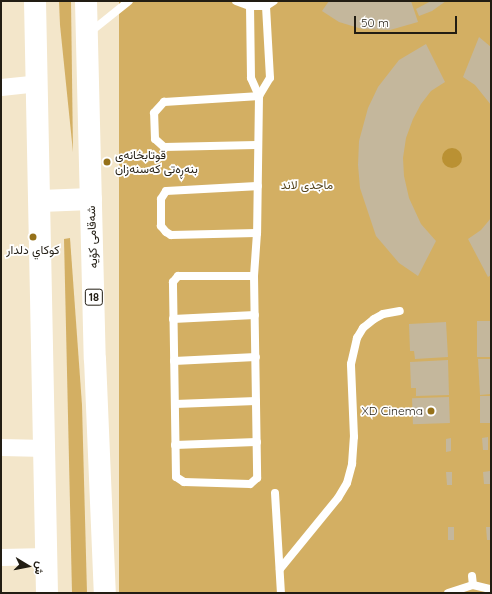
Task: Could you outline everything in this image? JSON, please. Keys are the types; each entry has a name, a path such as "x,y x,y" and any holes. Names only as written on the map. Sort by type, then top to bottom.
{"highway":[{"path":"35,1 38,83 47,593"},
{"name":"شەقامی کۆیە","path":"86,1 91,199 105,593"},
{"path":"40,201 91,199"}],"street":[{"path":"1,87 38,83"},
{"path":"1,447 45,448"},
{"path":"1,557 47,556"}],"lane":[{"path":"86,34 129,1"},
{"path":"236,1 250,6 266,6 274,1"},
{"path":"250,6 251,78 259,96 257,233 254,276 257,478 250,484 184,482 176,477 173,282 178,276 254,276"},
{"path":"259,96 270,78 266,6"},
{"path":"258,145 164,147 155,139 154,112 164,102 259,96"},
{"path":"257,233 171,235 161,226 160,199 166,191 258,186"},
{"path":"280,570 338,498 346,483 352,464 354,437 351,364 357,338 363,328 374,319 383,314 400,310"},
{"path":"173,319 255,315"},
{"path":"174,361 256,357"},
{"path":"174,404 256,401"},
{"path":"175,445 257,442"},
{"path":"275,494 281,593"},
{"path":"472,576 473,585"},
{"path":"448,593 473,585 491,589"}],"green space":[{"path":"59,1 71,1 73,152 60,25"},
{"name":"ماجدی لاند","path":"119,1 491,1 491,593 119,593"},
{"path":"70,238 82,405 87,593 72,593 64,239"}],"shaded area":[{"path":"452,148 459,151 462,158 459,165 452,168 445,165 442,158 445,151"}],"building":[{"path":"329,1 411,1 418,22 390,30 362,29 339,22 322,11"},
{"path":"431,1 446,1 432,11 419,16 416,9"},
{"path":"479,37 491,47 491,105 475,85 463,77"},
{"path":"426,44 445,82 431,91 421,104 413,119 406,138 403,158 404,176 409,198 421,224 436,241 418,276 399,263 376,236 360,188 358,165 359,141 368,108 378,87 399,60"},
{"path":"491,218 491,275 488,277 468,239 481,230"},
{"path":"477,321 491,321 491,357 477,357"},
{"path":"446,322 448,357 415,359 414,351 410,351 409,324"},
{"path":"478,359 491,359 491,394 480,395"},
{"path":"448,360 449,395 416,396 416,388 411,388 410,362"},
{"path":"480,396 491,396 491,423 480,423"},
{"name":"XD Cinema","path":"449,397 450,423 413,424 412,398"},
{"path":"488,437 488,450 483,450 482,438"},
{"path":"451,438 451,451 446,452 446,439"},
{"path":"490,471 490,484 484,484 483,472"},
{"path":"446,472 452,472 452,485 447,485"},
{"path":"448,527 454,527 454,540 448,540"},
{"path":"486,527 491,527 491,540 487,540"}],"place":[{"name":"قوتابخانەی بنەڕەتی کەسنەزان","path":"107,162"},
{"name":"كوكاي دلدار","path":"33,237"},
{"name":"XD Cinema","path":"431,411"}]}
